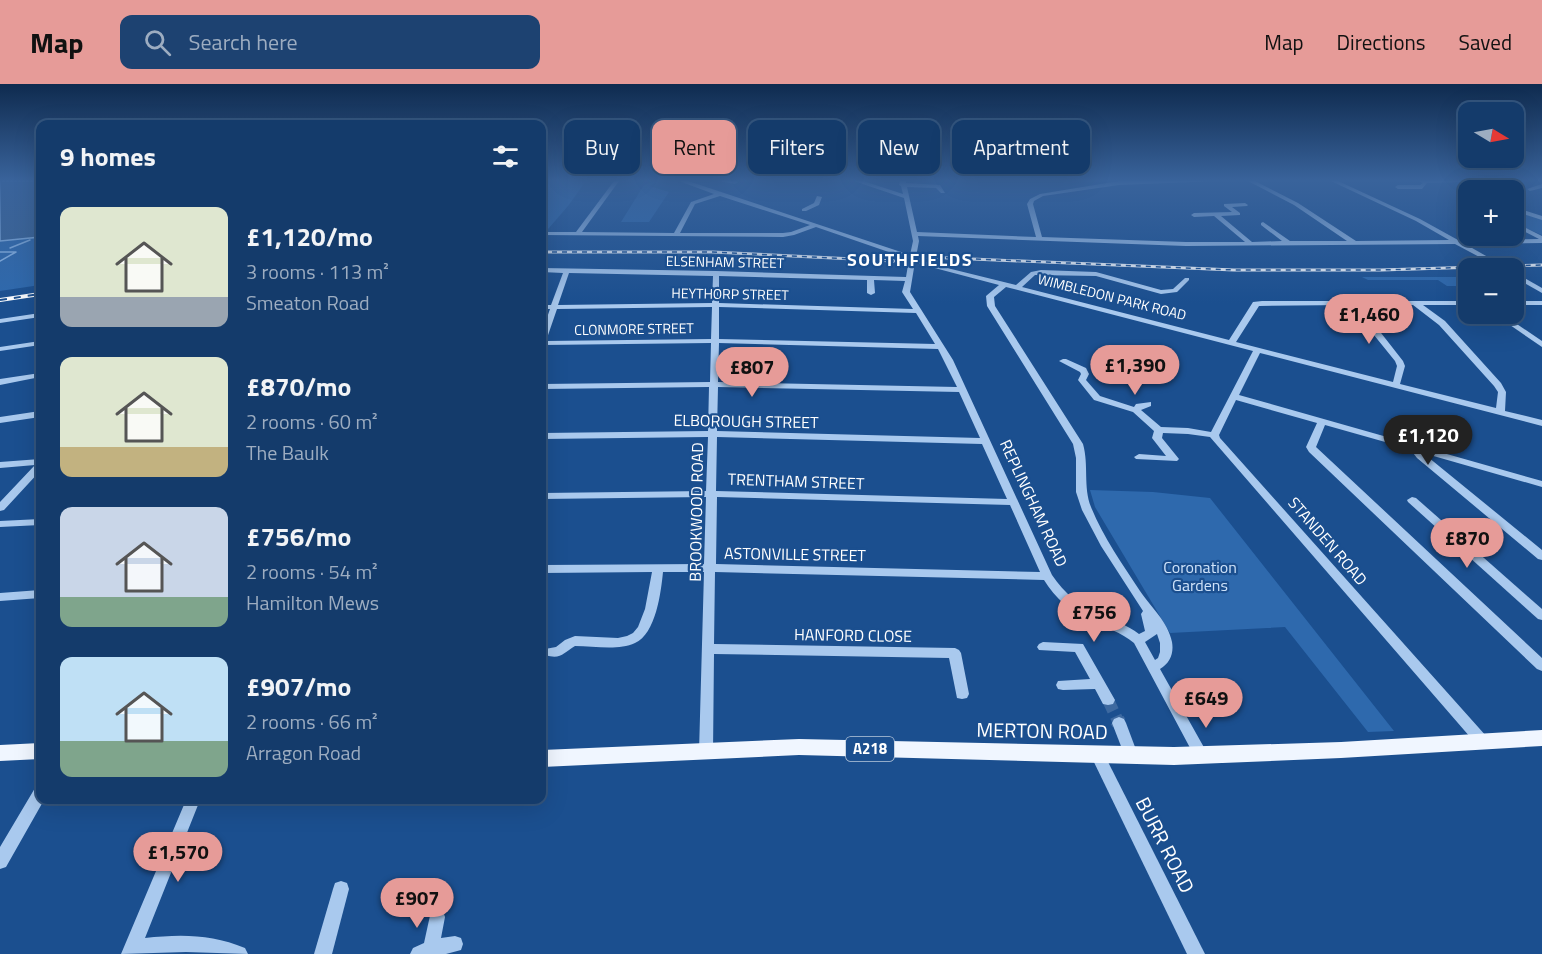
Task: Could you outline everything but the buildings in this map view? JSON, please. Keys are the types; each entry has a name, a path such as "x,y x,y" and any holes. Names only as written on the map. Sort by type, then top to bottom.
{"main road":[{"name":"MERTON ROAD","path":"546,759 798,747 1201,755 1341,750 1542,738"},
{"path":"0,753 36,751"}],"street":[{"path":"578,234 587,222"},
{"path":"676,235 683,222"},
{"name":"WIMBLEDON PARK ROAD","path":"806,222 929,266 1542,423"},
{"path":"908,279 914,259 915,234 911,222"},
{"path":"1035,222 1040,239"},
{"path":"1224,222 1250,243"},
{"path":"1323,222 1355,243"},
{"path":"1421,222 1458,240"},
{"path":"1263,224 1289,243"},
{"path":"546,234 788,235 816,225"},
{"path":"1524,230 1542,240"},
{"path":"915,234 1127,243 1458,242"},
{"path":"1524,240 1542,240"},
{"path":"1468,246 1487,258"},
{"name":"ELSENHAM STREET","path":"546,270 908,279"},
{"path":"546,330 567,270"},
{"path":"1018,287 1033,273 1041,272 1096,274 1161,292 1175,291 1185,280 1174,280"},
{"name":"BROOKWOOD ROAD","path":"706,752 716,273"},
{"path":"870,278 871,293"},
{"name":"REPLINGHAM ROAD","path":"908,279 906,292 942,347 1047,576 1057,591 1076,607 1093,617 1124,629 1138,640 1201,755"},
{"path":"1524,280 1542,291"},
{"path":"1005,284 990,296 991,306 1078,444 1083,456 1080,484 1087,510 1145,608 1161,630 1167,645 1163,661 1154,666"},
{"path":"1347,303 1364,317 1399,361 1401,366 1396,385"},
{"path":"1415,303 1442,324 1498,385 1502,392 1500,412"},
{"path":"1232,342 1256,304 1458,303"},
{"path":"1524,303 1542,303"},
{"name":"HEYTHORP STREET","path":"546,307 716,305 918,311"},
{"path":"0,321 36,316"},
{"path":"1512,324 1542,345"},
{"name":"CLONMORE STREET","path":"546,342 715,341 942,347"},
{"path":"0,349 36,344"},
{"path":"1063,361 1083,370 1085,374 1082,380 1097,398 1136,410 1160,430 1214,435 1258,349"},
{"path":"0,382 36,376"},
{"path":"546,386 714,384 963,390"},
{"path":"1233,396 1542,484"},
{"path":"1136,410 1139,406 1148,404"},
{"path":"0,420 36,415"},
{"path":"1322,421 1311,447 1312,450 1542,666"},
{"path":"1139,458 1174,459 1157,438 1160,430"},
{"name":"ELBOROUGH STREET","path":"546,436 713,434 986,441"},
{"name":"STANDEN ROAD","path":"1214,435 1482,741"},
{"path":"1414,448 1420,456 1542,556"},
{"path":"0,465 36,464"},
{"path":"0,508 36,468"},
{"name":"TRENTHAM STREET","path":"546,496 712,494 1013,502"},
{"path":"1412,500 1542,616"},
{"path":"0,524 36,522"},
{"name":"ASTONVILLE STREET","path":"546,569 710,568 1047,576"},
{"path":"549,652 559,652 575,641 627,641 638,636 645,628 658,569"},
{"path":"0,597 36,594"},
{"path":"1138,640 1152,633 1145,608"},
{"path":"1043,647 1079,647 1108,700"},
{"name":"HANFORD CLOSE","path":"708,649 955,653 962,694"},
{"path":"1062,685 1098,684"},
{"path":"1119,723 1131,755"},
{"name":"BURR ROAD","path":"1097,754 1196,954"},
{"path":"0,862 36,800"},
{"path":"131,951 191,804"},
{"path":"323,954 341,889"},
{"path":"425,951 437,917"},
{"path":"131,951 180,942 204,943 226,948 239,954"},
{"path":"425,951 455,944"}],"green space":[{"path":"546,222 554,222 546,231"},
{"path":"1524,222 1542,222 1542,235 1524,227"},
{"path":"36,237 36,286 0,291 0,241"},
{"path":"1362,277 1458,277 1458,286 1447,286 1438,280 1368,280"},
{"name":"Coronation Gardens","path":"1090,490 1153,492 1210,498 1394,731 1368,732 1285,627 1170,633 1095,507"}],"shaded area":[{"path":"0,222 36,222 36,237 0,241"}],"waterway":[{"path":"10,248 30,240"},
{"path":"0,252 16,252 0,261"}],"tunnel":[{"path":"1108,700 1118,721"}],"railway":[{"path":"546,252 713,252 894,261"},
{"path":"926,257 1234,270 1381,270 1542,265"},
{"path":"0,300 36,295"}],"district":[{"name":"SOUTHFIELDS","path":"910,260"}]}
